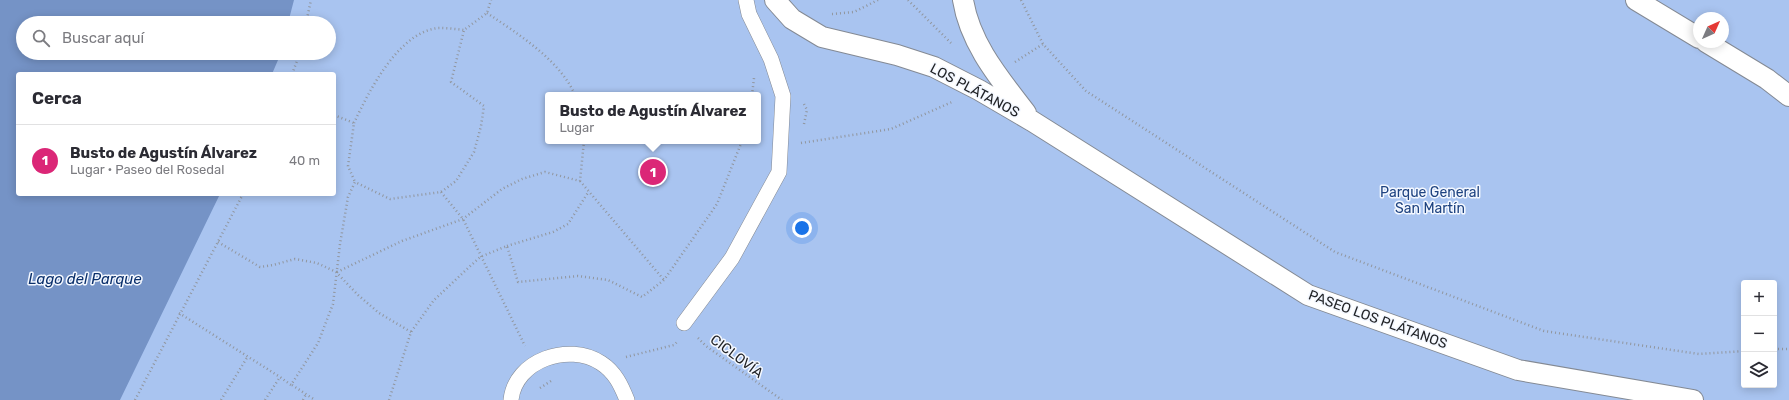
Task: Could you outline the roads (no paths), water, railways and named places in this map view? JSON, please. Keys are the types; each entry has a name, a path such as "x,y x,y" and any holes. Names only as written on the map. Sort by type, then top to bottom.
{"street":[{"path":"684,323 732,258 779,172 783,96 771,59 749,14 746,0"},
{"name":"LOS PLÁTANOS","path":"775,0 792,19 822,37 897,55 934,67 979,90 1032,121"},
{"name":"LOS PLÁTANOS","path":"963,0 973,37 996,73 1032,121"},
{"path":"1636,0 1693,34"},
{"path":"1716,48 1767,79 1789,96"},
{"name":"PASEO LOS PLÁTANOS","path":"1032,121 1308,295 1518,370 1694,400"},
{"path":"509,397 522,376 535,364 552,356 570,354 588,357 601,363 619,381 627,400"}],"water":[{"name":"Lago del Parque","path":"0,0 294,0 290,16 16,16 16,60 278,60 273,72 16,72 16,196 219,196 120,400 0,400"}],"place":[{"name":"Busto de Agustín Álvarez","path":"653,172"}],"park label":[{"name":"Parque General San Martín","path":"1430,200"}]}
